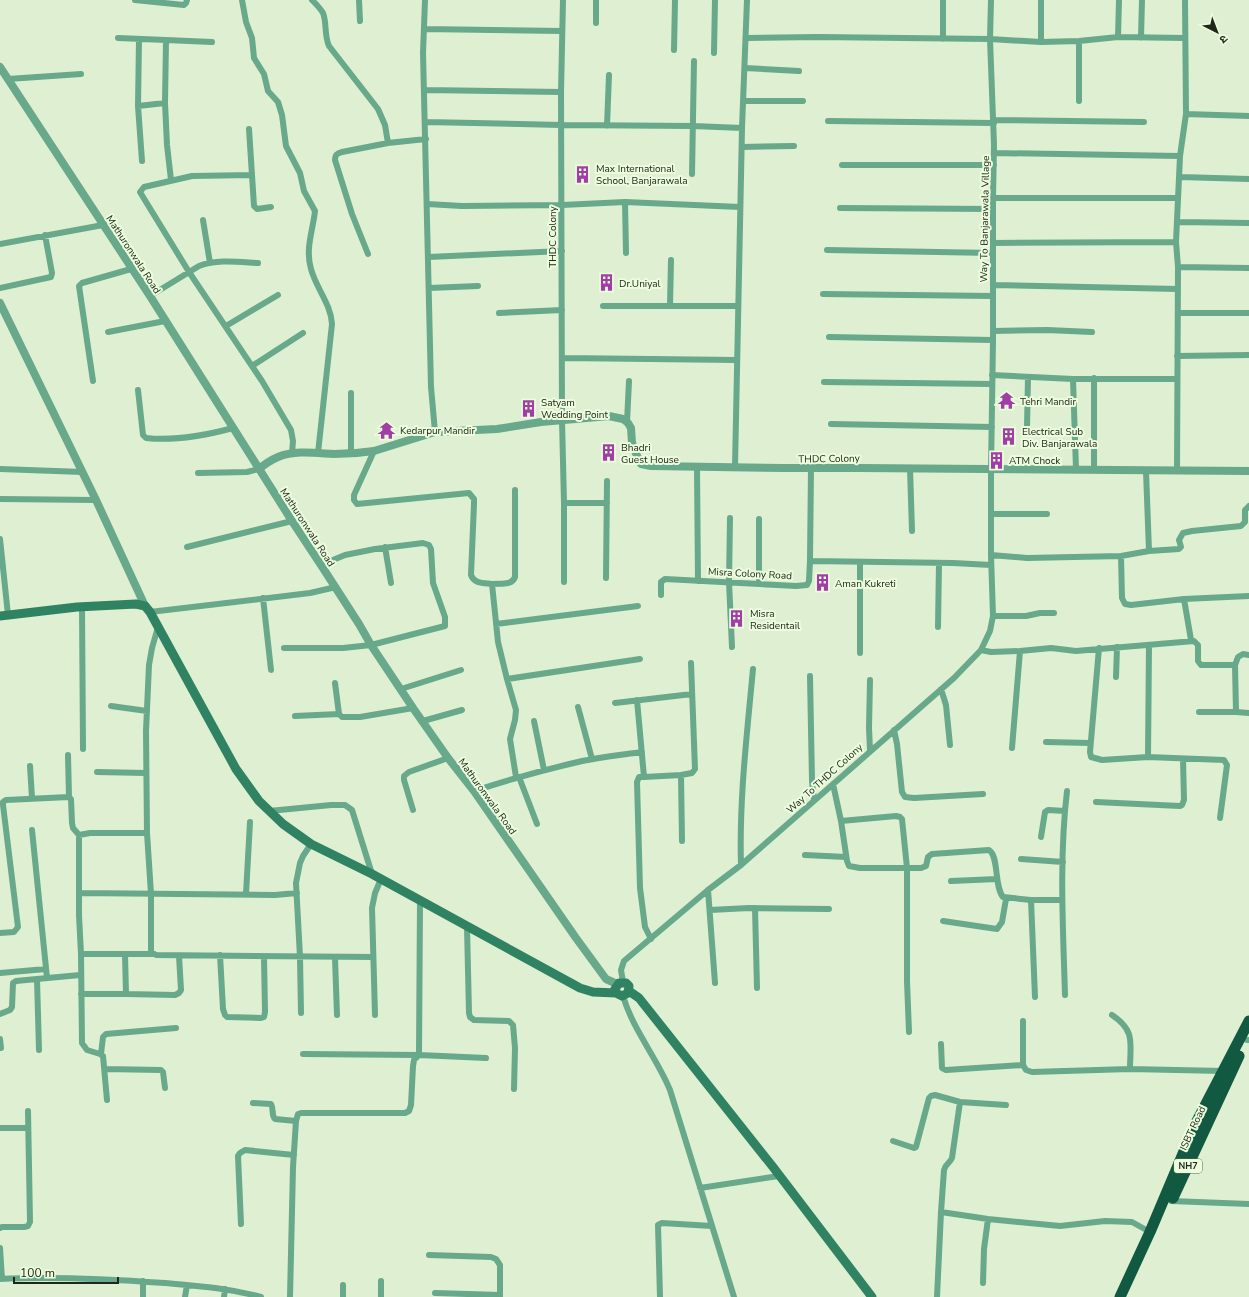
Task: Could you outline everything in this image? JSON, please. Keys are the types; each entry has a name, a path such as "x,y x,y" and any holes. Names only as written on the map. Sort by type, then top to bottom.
{"highway":[{"name":"NH7","path":"1120,1297 1150,1232 1196,1122 1249,1021"},
{"name":"ISBT Road","path":"1127,1297 1248,1038"}],"main road":[{"path":"4,616 82,607 136,604 147,609 236,768 268,812 312,844 372,874 580,988 593,992 622,989 639,998 773,1167 872,1297"}],"street":[{"path":"135,0 183,5 186,4 187,0"},
{"path":"242,0 246,22 252,38 254,58 264,74 268,91 278,102 282,116 286,146 300,173 305,194 315,210 309,263 314,280 329,310 332,324 318,453"},
{"path":"312,0 322,12 325,21 328,46 378,109 386,125 388,142"},
{"path":"359,0 360,21"},
{"path":"425,0 424,29 431,388 435,432"},
{"name":"THDC Colony","path":"563,0 561,92 564,582"},
{"path":"596,0 596,23"},
{"path":"674,50 675,0"},
{"path":"714,54 715,0"},
{"path":"735,467 736,360 747,0"},
{"path":"943,0 944,39"},
{"name":"Way To Banjarawala Village","path":"991,0 990,39 994,122 991,470"},
{"path":"1040,0 1041,42"},
{"path":"1118,37 1119,0"},
{"path":"1141,38 1142,0"},
{"path":"1177,470 1178,267 1176,242 1180,156 1186,114 1187,76 1185,0"},
{"path":"424,29 562,30"},
{"path":"746,38 818,37 990,39 1041,42 1078,41 1118,37 1185,38"},
{"path":"118,38 212,42"},
{"path":"139,39 138,106 142,161"},
{"path":"166,40 165,104 167,145 171,180"},
{"path":"1078,41 1079,101"},
{"path":"692,174 694,61"},
{"name":"Mathuronwala Road","path":"0,67 150,296 400,689 448,758 474,791 606,979 622,989"},
{"path":"745,68 799,71"},
{"path":"8,79 81,74"},
{"path":"607,126 609,75"},
{"path":"425,90 561,92"},
{"path":"744,101 803,101"},
{"path":"138,106 165,104"},
{"path":"1186,114 1249,116"},
{"path":"426,122 742,128"},
{"path":"828,122 1144,122"},
{"path":"248,129 255,207 257,209 271,207"},
{"path":"368,254 352,214 335,156 338,153 388,142 426,139"},
{"path":"742,146 794,146"},
{"path":"994,154 1180,156"},
{"path":"842,165 994,165"},
{"path":"252,175 192,176 144,187 140,192 189,272 252,366 291,430 293,441 292,453"},
{"path":"1180,177 1249,179"},
{"path":"993,198 1178,198"},
{"path":"427,204 462,206 562,205 625,202 740,207"},
{"path":"625,202 626,253"},
{"path":"840,208 993,209"},
{"path":"202,220 210,263"},
{"path":"1178,222 1249,223"},
{"path":"0,244 103,224"},
{"path":"0,288 51,277 52,273 45,235"},
{"path":"993,243 1176,242"},
{"path":"827,250 993,253"},
{"path":"428,257 562,251"},
{"path":"670,260 670,306"},
{"path":"150,296 199,266 210,263 225,262 258,263"},
{"path":"1178,267 1249,268"},
{"path":"93,381 79,286 82,283 132,269"},
{"path":"993,285 1178,289"},
{"path":"429,288 478,286"},
{"path":"823,294 993,296"},
{"path":"226,326 278,295"},
{"path":"603,306 738,306"},
{"path":"1,308 83,472 147,609 310,593 336,587"},
{"path":"499,313 562,310"},
{"path":"1178,312 1249,313"},
{"path":"108,332 166,321"},
{"path":"993,330 1092,332"},
{"path":"252,366 303,333"},
{"path":"829,337 993,340"},
{"path":"1177,356 1249,355"},
{"path":"563,358 736,360"},
{"path":"992,375 1073,379 1177,379"},
{"path":"1026,427 1028,376"},
{"path":"1094,378 1094,470"},
{"path":"1073,379 1076,469"},
{"path":"627,422 629,381"},
{"path":"824,382 992,384"},
{"path":"138,390 143,435 146,438 212,434 233,428"},
{"path":"351,393 351,454"},
{"path":"198,473 247,472 259,469 278,457 292,453 351,454 374,451 435,432 497,429 562,420 610,416 623,419 627,422"},
{"name":"THDC Colony","path":"627,422 631,428 632,443 639,461 641,464 651,466 1249,471"},
{"path":"831,424 992,427"},
{"path":"374,451 354,495 355,502 360,504 469,493 474,499 472,578 475,582 492,584 511,583 514,580 515,490"},
{"path":"697,467 698,581"},
{"name":"Misra Colony Road","path":"661,596 661,582 663,579 796,586 807,585 809,581 810,561 811,468"},
{"path":"910,468 912,531"},
{"path":"0,469 83,472"},
{"path":"991,470 991,561"},
{"path":"1146,470 1149,551"},
{"path":"606,578 607,481"},
{"path":"0,499 96,500"},
{"path":"564,503 607,503"},
{"path":"810,561 939,563 1027,558 1121,556 1149,551 1179,549 1181,547 1179,540 1183,533 1192,530 1241,526 1245,522 1245,510 1249,506"},
{"path":"992,514 1047,514"},
{"path":"730,518 729,582 732,648"},
{"path":"759,520 759,584"},
{"path":"187,547 292,521"},
{"path":"0,539 4,616"},
{"path":"284,648 343,648 371,645 443,628 446,624 433,583 431,548 429,545 423,543 385,547 345,556 321,565"},
{"path":"385,547 391,583"},
{"path":"1121,556 1122,598 1125,604 1131,605 1184,599 1249,596"},
{"name":"Way To THDC Colony","path":"622,989 621,970 624,961 708,890 741,865 941,689 981,650 990,631 993,616 991,561"},
{"path":"860,562 860,653"},
{"path":"938,627 939,563"},
{"path":"492,584 496,624 507,679 516,710 510,739 517,777 537,824"},
{"path":"263,598 271,670"},
{"path":"1184,599 1191,640"},
{"path":"496,624 638,606"},
{"path":"82,607 83,749"},
{"path":"993,616 1026,616 1040,613 1054,613"},
{"path":"152,954 151,894 147,833 147,711 149,665 158,627"},
{"path":"981,650 991,652 1044,648 1071,651 1191,640 1196,641 1197,643 1198,661 1201,665 1235,665"},
{"path":"1148,757 1149,645"},
{"path":"1116,677 1117,647"},
{"path":"1099,648 1090,743 1091,757 1096,760 1148,757 1222,759 1226,762 1220,818"},
{"path":"1012,748 1020,651"},
{"path":"1236,712 1235,665 1238,656 1249,654"},
{"path":"507,679 640,659"},
{"path":"651,939 645,927 640,888 637,782 639,777 681,775 692,773 695,769 691,662"},
{"path":"741,865 740,841 743,783 752,669"},
{"path":"400,689 461,670"},
{"path":"810,676 812,781 814,800"},
{"path":"870,680 870,750"},
{"path":"335,683 339,714"},
{"path":"941,689 946,705 950,745"},
{"path":"615,703 692,694"},
{"path":"637,700 644,777"},
{"path":"111,706 147,711"},
{"path":"296,716 339,714 345,718 360,717 413,708"},
{"path":"578,708 592,759"},
{"path":"423,721 462,710"},
{"path":"1199,712 1249,713"},
{"path":"534,721 544,770"},
{"path":"894,730 902,792 905,797 914,798 983,794"},
{"path":"1046,742 1090,743"},
{"path":"474,791 544,770 592,759 642,752"},
{"path":"68,756 69,797 71,798 72,826 78,835 81,954 80,975 83,1046 89,1052 101,1054"},
{"path":"413,810 404,776 410,772 448,758"},
{"path":"1096,802 1180,806 1184,800 1183,759"},
{"path":"30,766 32,798"},
{"path":"97,772 146,773"},
{"path":"681,775 682,841"},
{"path":"833,784 841,821 846,857 848,864 853,867 923,867 926,866 929,855 932,854 989,850 993,855 1001,895 1006,899 1062,900"},
{"path":"1065,995 1062,900 1067,792"},
{"path":"0,933 14,932 18,928 2,802 6,800 32,798 69,797"},
{"path":"268,812 331,805 348,806 352,810 372,874"},
{"path":"1041,837 1045,812 1048,810 1065,811"},
{"path":"841,821 900,817 902,819 907,868 907,982 909,1032"},
{"path":"246,894 250,822"},
{"path":"32,830 47,978"},
{"path":"78,835 90,833 147,833"},
{"path":"301,1012 296,883 300,863 303,856 312,844"},
{"path":"805,855 846,857"},
{"path":"1021,859 1063,862"},
{"path":"375,1015 372,908 375,893 381,879"},
{"path":"951,881 997,879"},
{"path":"708,890 715,983"},
{"path":"80,893 275,895 297,893"},
{"path":"943,921 997,929 1002,922 1006,899"},
{"path":"1031,900 1035,997"},
{"path":"290,1297 294,1155 296,1121 298,1114 404,1113 408,1112 411,1105 413,1066 414,1060 419,1055 420,901"},
{"path":"710,910 755,908 829,909"},
{"path":"755,908 757,988"},
{"path":"467,927 470,1017 474,1020 509,1021 513,1025 515,1048 514,1089"},
{"path":"81,954 335,958 373,957"},
{"path":"125,954 126,994"},
{"path":"220,955 223,1009 225,1015 227,1017 261,1018 264,1017 265,1012 264,956"},
{"path":"81,994 179,994 181,990 179,956"},
{"path":"335,958 337,1015"},
{"path":"0,973 46,969"},
{"path":"0,1014 10,1010 12,1007 13,983 16,981 80,975"},
{"path":"37,979 40,1050"},
{"path":"622,989 628,1012 666,1080 734,1297"},
{"path":"1112,1015 1121,1021 1130,1033 1130,1069"},
{"path":"1023,1021 1023,1065 1026,1070 1032,1072 1130,1069 1223,1071"},
{"path":"107,1100 105,1069 103,1056 101,1054 103,1037 106,1034 176,1028"},
{"path":"0,1039 1,1048"},
{"path":"941,1044 942,1068 946,1070 1023,1065"},
{"path":"302,1054 419,1055 486,1058"},
{"path":"105,1069 161,1070 164,1072 165,1088"},
{"path":"893,1141 914,1148 917,1146 931,1096 935,1095 960,1102 1006,1105"},
{"path":"253,1102 271,1104 273,1107 273,1116 276,1119 296,1121"},
{"path":"937,1297 944,1170 945,1165 952,1158 960,1102"},
{"path":"0,1228 24,1227 28,1226 30,1222 28,1111"},
{"path":"0,1128 28,1128"},
{"path":"241,1224 238,1156 240,1152 245,1150 294,1155"},
{"path":"700,1188 779,1176"},
{"path":"1171,1201 1249,1204"},
{"path":"941,1212 988,1219 1064,1226 1106,1221 1132,1222 1150,1232"},
{"path":"983,1283 984,1249 988,1219"},
{"path":"660,1297 658,1225 662,1223 712,1226"},
{"path":"0,1248 1,1279 69,1277 143,1281 225,1288 261,1297"},
{"path":"429,1255 491,1257 496,1258 500,1265 500,1296 435,1292"},
{"path":"143,1281 143,1297"},
{"path":"381,1281 381,1297"},
{"path":"185,1297 186,1285"},
{"path":"343,1285 343,1297"},
{"path":"224,1297 225,1288"}],"place":[{"name":"Max International School, Banjarawala","path":"583,174"},
{"name":"Dr.Uniyal","path":"606,283"},
{"name":"Tehri Mandir","path":"1007,401"},
{"name":"Satyam Wedding Point","path":"528,408"},
{"name":"Kedarpur Mandir","path":"387,430"},
{"name":"Electrical Sub Div. Banjarawala","path":"1009,437"},
{"name":"Bhadri Guest House","path":"608,453"},
{"name":"ATM Chock","path":"996,460"},
{"name":"Aman Kukreti","path":"822,583"},
{"name":"Misra Residentail","path":"737,619"}]}
